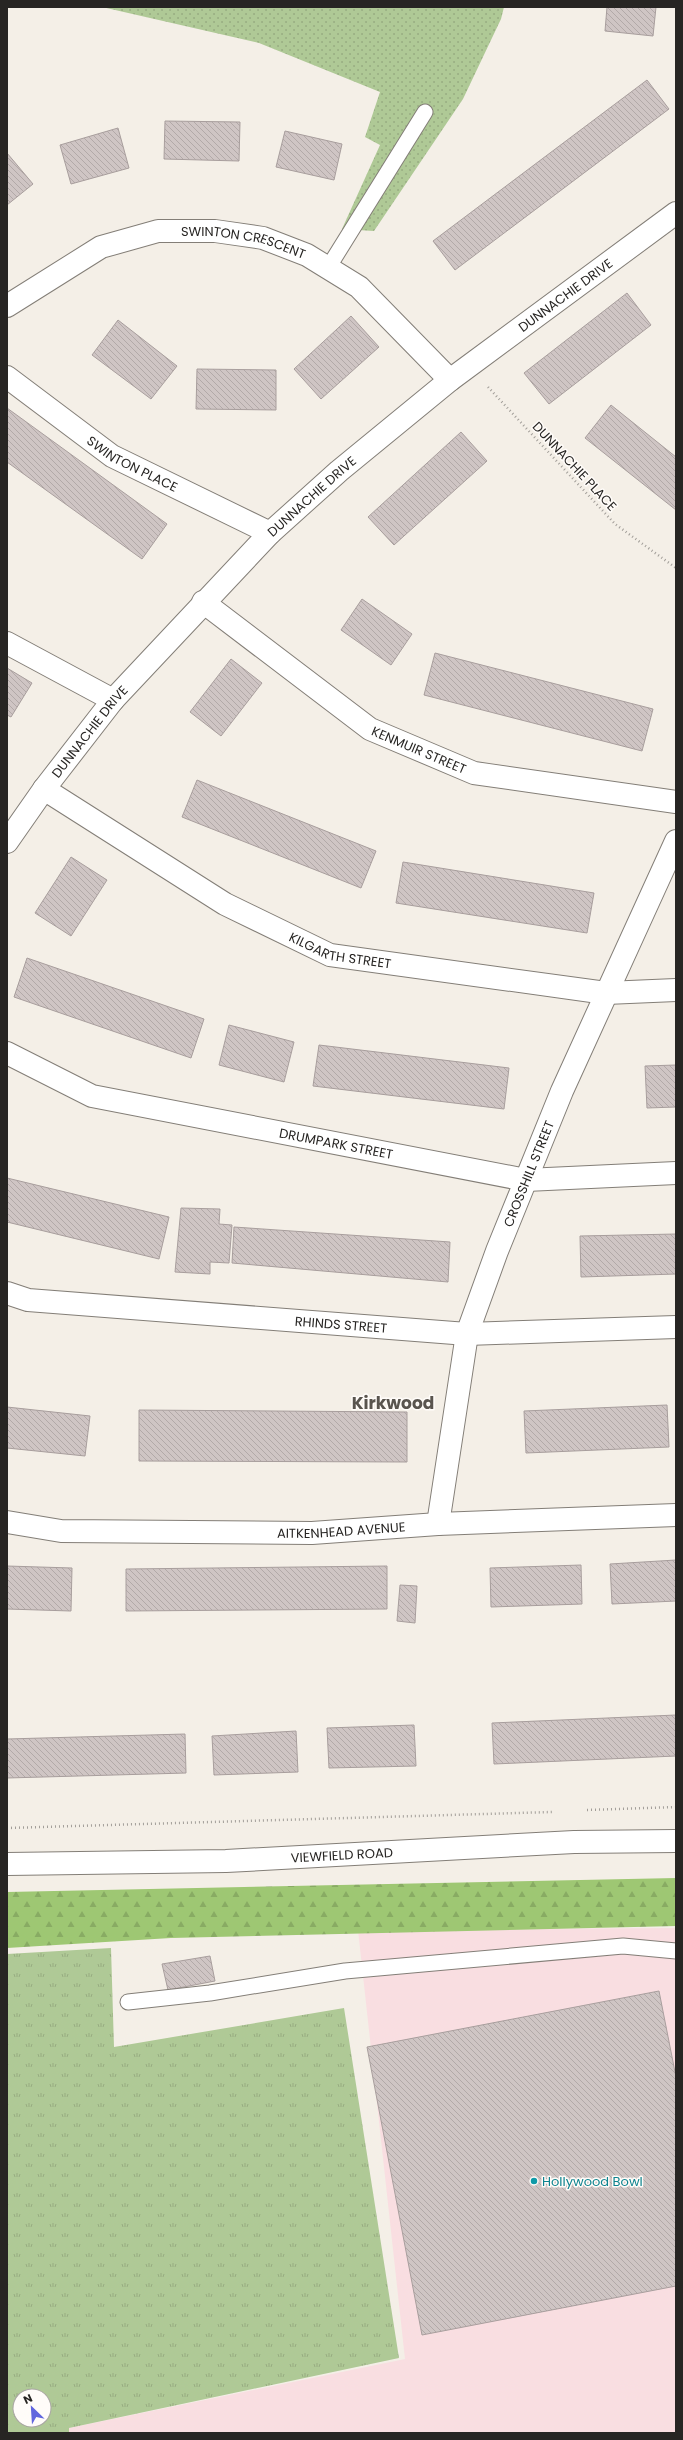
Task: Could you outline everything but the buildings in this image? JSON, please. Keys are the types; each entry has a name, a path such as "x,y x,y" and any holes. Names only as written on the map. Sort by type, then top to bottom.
{"street":[{"name":"DUNNACHIE DRIVE","path":"8,837 113,700 203,602 270,533 339,471 450,380 676,213"},
{"name":"SWINTON CRESCENT","path":"7,306 101,247 158,231 215,231 263,238 307,255 359,287 450,380"},
{"name":"SWINTON PLACE","path":"7,377 112,456 270,533"},
{"name":"KENMUIR STREET","path":"203,602 370,729 474,772 676,802"},
{"path":"7,643 113,700"},
{"name":"KILGARTH STREET","path":"44,789 225,904 330,955 606,993 676,990"},
{"name":"CROSSHILL STREET","path":"438,1524 467,1334 497,1251 562,1091 676,841"},
{"name":"DRUMPARK STREET","path":"7,1053 92,1096 526,1180 676,1173"},
{"name":"RHINDS STREET","path":"7,1293 28,1300 467,1334 676,1327"},
{"name":"AITKENHEAD AVENUE","path":"7,1522 62,1531 312,1534 438,1524 676,1515"},
{"name":"VIEWFIELD ROAD","path":"7,1864 226,1861 574,1842 676,1841"}],"lane":[{"path":"328,268 425,112"},
{"path":"128,2002 210,1993 345,1971 623,1946 676,1951"}],"path":[{"name":"DUNNACHIE PLACE","path":"469,366 615,524 676,568"},
{"path":"580,1810 676,1807"},
{"path":"7,1828 556,1811"}],"shaded area":[{"path":"676,1928 676,2433 69,2433 69,2428 405,2359 358,1930"}],"green space":[{"path":"102,7 504,7 501,19 463,99 374,231 342,229 380,145 365,137 380,92 259,43"},
{"path":"676,1878 676,1926 171,1938 7,1948 7,1892"},
{"path":"111,1948 114,2047 344,2008 399,2358 69,2428 69,2433 7,2433 7,1954"}],"place":[{"name":"Hollywood Bowl","path":"534,2181"}],"district":[{"name":"Kirkwood","path":"393,1403"}]}
